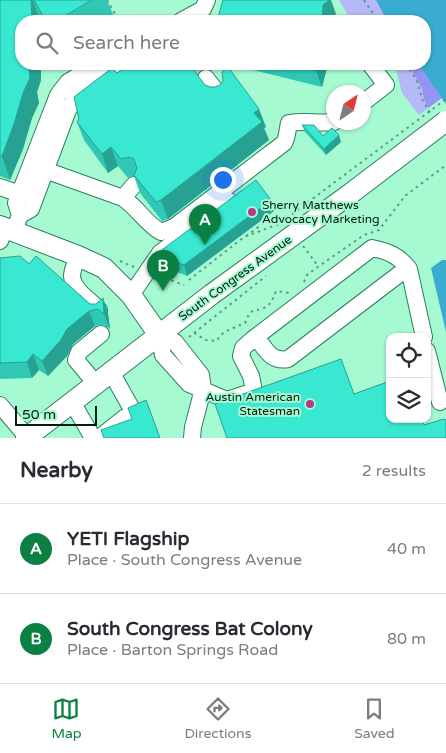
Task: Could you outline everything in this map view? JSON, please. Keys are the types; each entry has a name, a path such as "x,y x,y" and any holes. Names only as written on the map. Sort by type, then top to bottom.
{"main road":[{"name":"South Congress Avenue","path":"27,438 345,187 441,121"},
{"path":"8,228 104,268 131,295 159,334"}],"lane":[{"path":"195,15 203,9 207,0"},
{"path":"8,228 20,194 38,168 68,110 74,87 92,70"},
{"path":"74,87 112,70"},
{"path":"371,97 386,85 375,70"},
{"path":"206,78 220,96"},
{"path":"38,168 129,192 135,206 152,227 161,232 174,227 241,181 284,143 289,123 311,121 326,123"},
{"path":"8,228 31,209 38,168"},
{"path":"0,187 20,194"},
{"path":"131,295 160,253 229,201"},
{"path":"254,391 251,376 241,356 243,348 372,248 398,257 409,269 423,333"},
{"path":"78,256 73,272 74,283 80,292 99,310"},
{"path":"256,337 274,359 288,359 382,287 409,269"},
{"path":"96,384 76,360 79,352 101,334"},
{"path":"159,334 163,355 189,384 227,400 273,384"},
{"path":"431,367 440,402"},
{"path":"99,438 133,411 111,372"},
{"path":"192,438 203,389"},
{"path":"72,402 93,438"},
{"path":"0,405 27,438"}],"path":[{"path":"107,0 116,15"},
{"path":"364,0 374,15"},
{"path":"410,70 417,81 426,107 441,121"},
{"path":"244,237 279,224 345,187 446,99"},
{"path":"303,284 307,275 318,266 364,235 379,230 405,196 446,165"},
{"path":"189,280 268,220 279,224"},
{"path":"303,246 318,266"},
{"path":"116,260 184,285"},
{"path":"187,339 193,333 206,340 216,342 224,332 246,323 250,312 267,308 276,291 290,293 296,289"}],"shaded area":[{"path":"339,0 379,0 389,15 348,15"},
{"path":"376,0 446,0 446,104 422,70 431,70 431,15 384,15"},
{"path":"396,70 425,70 443,97 419,115 402,93"},
{"path":"412,70 422,70 442,98 428,108 422,88"},
{"path":"442,260 446,260 446,332 431,268"}],"building":[{"path":"0,0 31,0 32,15 15,15 15,70 29,70 30,78 23,93 2,156 0,155"},
{"path":"34,0 92,0 66,15 43,15"},
{"path":"223,0 329,0 323,5 322,15 219,15"},
{"path":"109,70 114,70 117,73 121,70 194,70 205,85 215,87 223,81 222,72 230,70 259,109 254,113 262,122 156,202 134,175 137,168 134,159 129,157 121,159 111,147 102,154 77,122 79,119 74,97"},
{"path":"302,125 314,125 323,136 330,130 334,130 339,135 324,149"},
{"path":"256,180 271,200 184,265 159,256 163,249"},
{"path":"20,256 29,264 36,256 90,304 96,304 103,298 104,314 98,309 89,311 67,329 61,340 42,361 33,354 27,362 0,363 0,258"},
{"name":"Austin American Statesman","path":"341,359 354,394 386,382 386,423 423,423 424,425 444,419 446,420 446,438 227,438 215,404"},
{"path":"146,400 160,438 104,438 101,430 132,419 128,408"}],"tunnel":[{"path":"200,70 206,78"}],"place":[{"name":"Sherry Matthews Advocacy Marketing","path":"252,212"},
{"name":"YETI Flagship","path":"205,245"},
{"name":"South Congress Bat Colony","path":"163,291"},
{"name":"Austin American Statesman","path":"310,404"}]}
